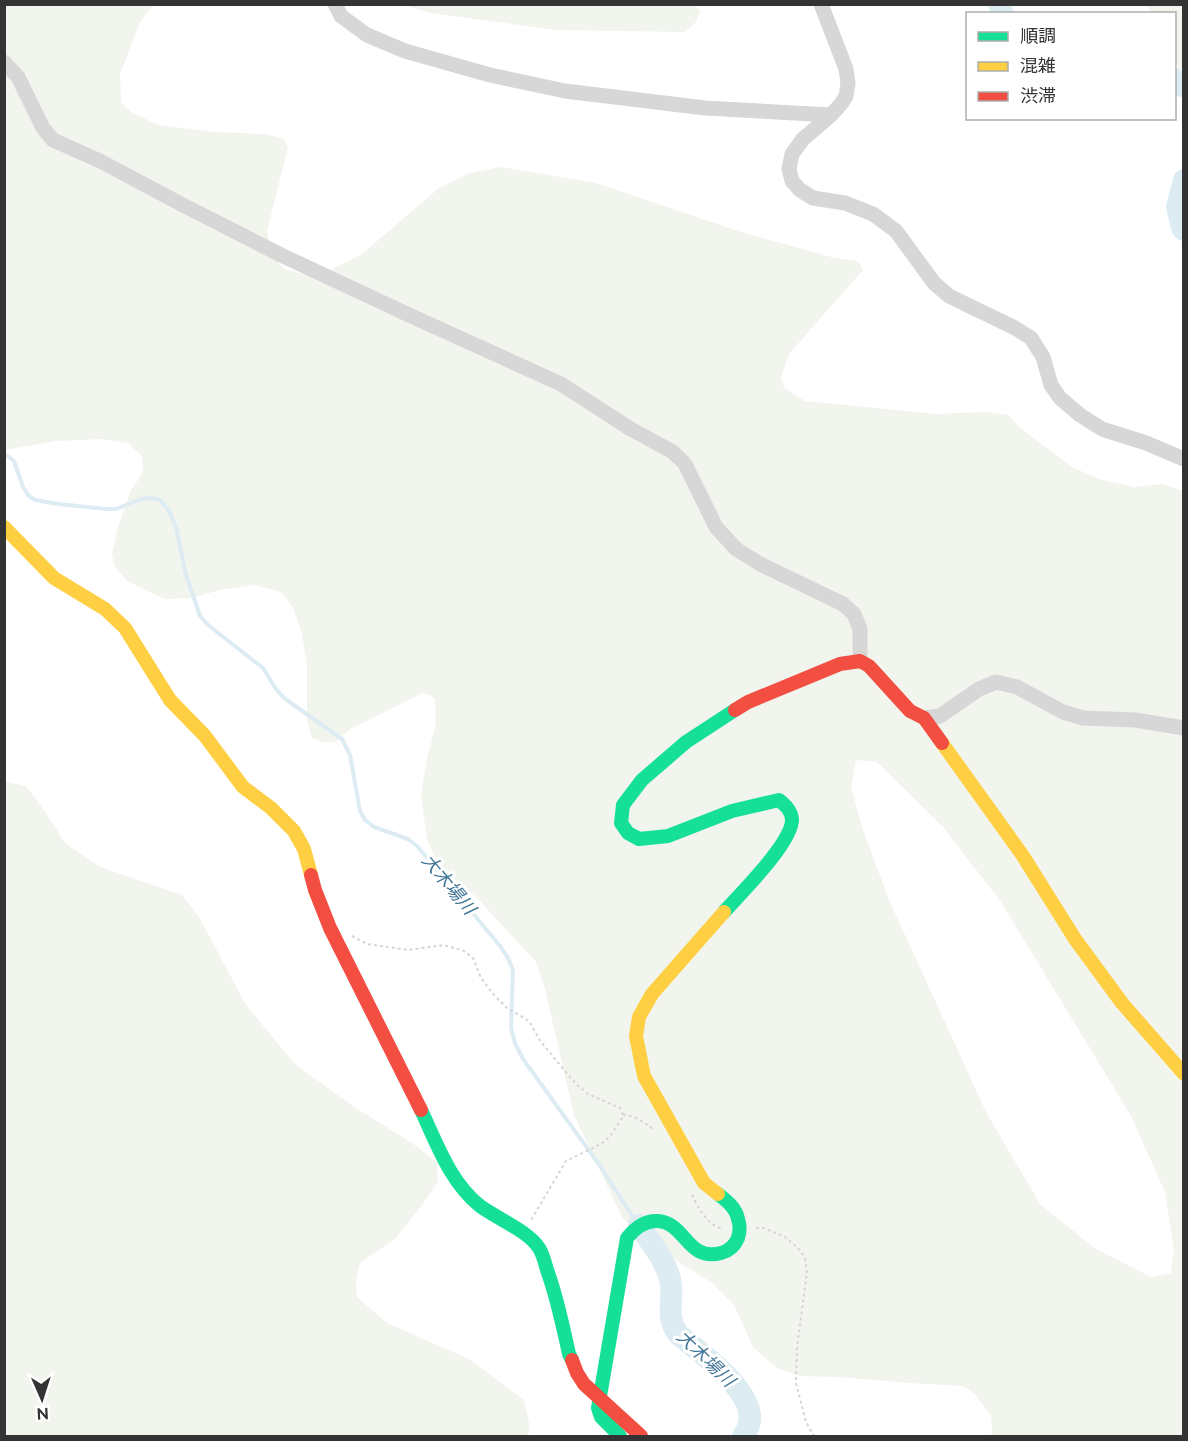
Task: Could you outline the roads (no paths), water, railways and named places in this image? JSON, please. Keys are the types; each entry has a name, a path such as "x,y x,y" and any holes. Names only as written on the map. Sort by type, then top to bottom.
{"street":[{"path":"335,4 341,16 367,35 405,51 490,75 564,91 705,108 831,115"},
{"path":"821,4 846,69 848,82 846,96 831,115 803,139 792,154 789,169 792,181 800,190 813,198 845,203 873,214 896,231 934,284 949,296 1031,338 1043,357 1051,385 1059,398 1080,416 1102,429 1146,443 1184,459"},
{"path":"4,62 18,77 43,128 53,140 100,161 281,255 561,384 629,428 673,452 685,464 716,527 736,549 760,564 843,604 854,614 860,629 860,661"},
{"path":"4,527 54,578 105,609 125,628 170,700 205,736 243,787 271,808 294,831 304,849 315,890 330,928 411,1087 449,1169 462,1189 479,1205 501,1221 524,1233 540,1249 556,1295 569,1354 577,1373 584,1384 641,1437"},
{"path":"620,1437 601,1417 598,1407 627,1238 637,1228 652,1220 664,1221 676,1228 698,1252 722,1254 732,1248 738,1239 740,1228 738,1215 730,1203 704,1183 644,1076 636,1036 639,1017 652,994 776,853 790,831 792,814 779,800 762,802 668,836 639,839 628,833 621,823 623,805 642,780 686,742 748,702 840,664 860,661 869,666 910,711 924,718 1023,855 1075,939 1122,1003 1184,1074"},
{"path":"924,718 940,716 979,688 996,682 1017,687 1064,712 1083,718 1135,720 1184,728"}],"waterway":[{"path":"999,4 1002,12"},
{"path":"1176,81 1184,87"},
{"path":"1184,180 1177,207 1184,230"},
{"name":"大木場川","path":"4,453 14,461 23,487 35,500 106,509 116,509 141,499 160,500 169,511 176,527 186,575 200,616 208,625 263,668 284,698 342,739 350,755 360,811 365,820 374,827 408,839 417,846 508,958 513,970 511,1028 515,1043 523,1059 598,1163 635,1220"},
{"name":"大木場川","path":"639,1225 661,1257 668,1272 672,1320 678,1334 730,1379 748,1408 749,1422 743,1436"}]}
